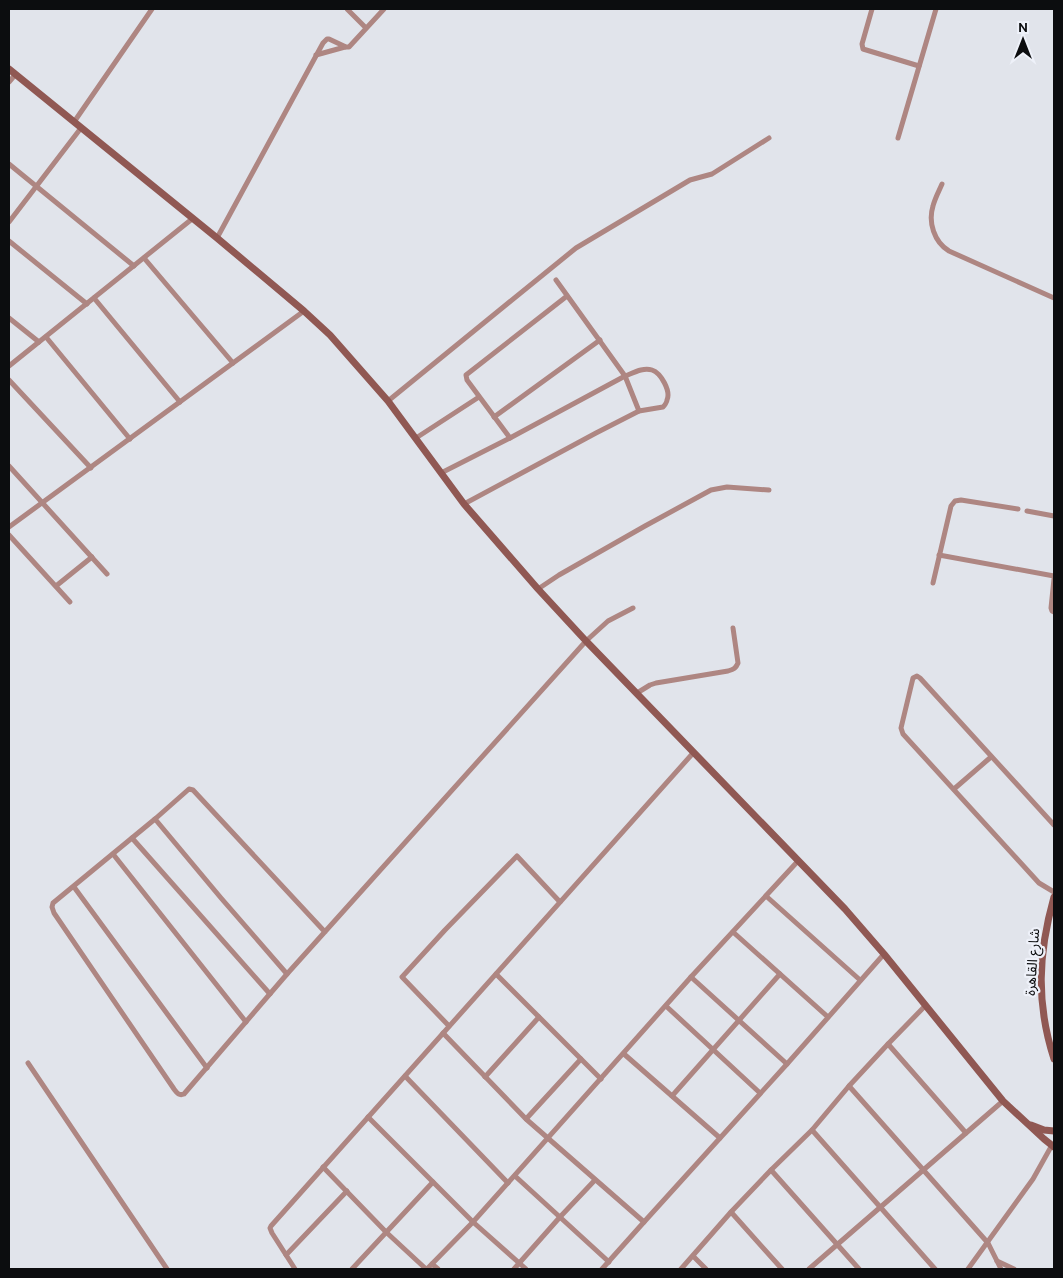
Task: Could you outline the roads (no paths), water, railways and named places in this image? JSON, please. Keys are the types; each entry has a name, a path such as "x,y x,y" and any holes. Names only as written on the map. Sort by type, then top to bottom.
{"main road":[{"path":"9,69 304,311 340,346 388,402 464,504 538,589 845,910 884,954 1003,1101 1053,1146"},
{"name":"شارع القاهرة","path":"1054,897 1044,938 1041,981 1044,1021 1054,1059"},
{"path":"1026,1122 1037,1128 1054,1131"}],"street":[{"path":"74,122 152,9"},
{"path":"347,9 366,28"},
{"path":"316,55 350,46 384,9"},
{"path":"872,9 862,44 863,49 919,66"},
{"path":"898,138 936,9"},
{"path":"216,238 323,43 327,39 346,47"},
{"path":"9,82 15,74"},
{"path":"9,222 81,128"},
{"path":"388,402 569,253 690,180 712,174 769,138"},
{"path":"9,164 134,266"},
{"path":"942,184 933,206 932,216 934,232 938,242 949,251 1054,298"},
{"path":"9,366 192,219"},
{"path":"9,241 87,304"},
{"path":"144,258 232,363"},
{"path":"556,280 625,376 639,411"},
{"path":"510,438 467,380 466,375 566,296"},
{"path":"94,298 180,402"},
{"path":"9,527 304,311"},
{"path":"9,318 39,342"},
{"path":"46,337 130,439"},
{"path":"494,417 600,340"},
{"path":"441,473 625,376 643,369 653,370 660,376 668,392 667,401 663,407 639,411 596,432 464,504"},
{"path":"9,380 91,468"},
{"path":"416,438 479,397"},
{"path":"9,466 107,574"},
{"path":"538,589 645,526 711,490 727,487 769,490"},
{"path":"933,583 954,500 1018,509"},
{"path":"1027,510 1054,516"},
{"path":"9,535 70,602"},
{"path":"939,555 1054,576"},
{"path":"56,586 92,557"},
{"path":"1054,580 1051,608 1054,612"},
{"path":"325,932 193,790 189,789 54,903 52,907 54,913 181,1096 287,974 325,932 586,641 608,621 633,608"},
{"path":"637,693 656,683 733,670 738,663 733,628"},
{"path":"1054,825 920,678 917,676 913,678 901,728 905,736 1039,883 1054,892"},
{"path":"295,1269 270,1228 694,752"},
{"path":"954,789 991,757"},
{"path":"155,819 287,974"},
{"path":"132,838 270,994"},
{"path":"113,854 246,1022"},
{"path":"449,1026 402,977 408,970 517,856 560,902"},
{"path":"323,1167 386,1232 426,1269 474,1222 691,977 798,861"},
{"path":"74,886 207,1068"},
{"path":"766,896 860,980"},
{"path":"733,932 828,1017"},
{"path":"602,1269 884,954"},
{"path":"496,974 601,1079"},
{"path":"672,1096 780,974"},
{"path":"691,977 787,1064"},
{"path":"681,1269 731,1212 812,1130 849,1086 926,1005"},
{"path":"666,1006 760,1093"},
{"path":"485,1077 539,1017"},
{"path":"443,1033 526,1119 644,1222"},
{"path":"888,1044 966,1133"},
{"path":"624,1054 720,1138"},
{"path":"526,1119 580,1059"},
{"path":"28,1063 167,1269"},
{"path":"405,1076 508,1183"},
{"path":"849,1086 988,1243 1001,1269"},
{"path":"809,1269 1003,1101"},
{"path":"368,1117 474,1222 526,1269"},
{"path":"812,1130 935,1269"},
{"path":"968,1269 1033,1179 1053,1146"},
{"path":"771,1170 859,1269"},
{"path":"515,1176 609,1262"},
{"path":"514,1269 595,1180"},
{"path":"352,1269 433,1182"},
{"path":"286,1255 347,1191"},
{"path":"731,1212 782,1269"},
{"path":"693,1256 706,1269"},
{"path":"997,1261 1014,1269"},
{"path":"432,1264 438,1269"}]}
